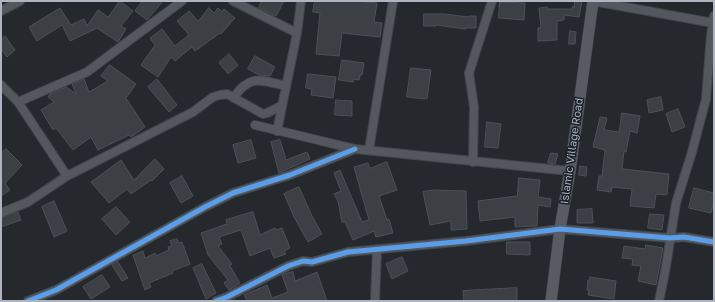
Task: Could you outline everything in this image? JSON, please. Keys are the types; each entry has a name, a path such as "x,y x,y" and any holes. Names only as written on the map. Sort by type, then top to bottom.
{"street":[{"path":"1,11 20,1"},
{"path":"18,102 87,72 182,1"},
{"path":"233,1 297,33"},
{"path":"277,131 297,33 301,1"},
{"path":"369,150 393,1"},
{"path":"474,162 474,107 468,73 492,1"},
{"path":"593,1 713,20 706,99 692,152 676,203 659,301"},
{"name":"Islamic Village Road","path":"551,301 593,1"},
{"path":"234,97 244,84 252,81 259,80 286,86"},
{"path":"1,85 18,102 68,176"},
{"path":"1,213 28,202 68,176 193,112 213,97 227,94 263,114 267,114 281,106"},
{"path":"255,125 356,150 369,150 570,171"},
{"path":"28,301 56,290 233,193 290,175 356,150"},
{"path":"216,301 227,297 288,266 303,261 312,262 348,252 466,241 560,229 670,238 684,237 714,242"},
{"path":"375,301 377,249"}],"building":[{"path":"120,1 133,11 121,26 126,29 118,42 97,28 70,41 62,25 37,41 29,27 60,8 71,25 84,19 87,26 98,10 108,17"},
{"path":"143,1 163,1 147,20 135,11"},
{"path":"262,1 284,1 276,16 259,8"},
{"path":"315,1 358,1 377,3 374,22 382,23 380,37 342,33 339,56 316,54 320,13 313,12"},
{"path":"575,1 582,1 579,17 564,15 564,20 557,21 557,40 538,41 538,28 541,28 539,8 547,7 548,9 572,9"},
{"path":"500,2 525,3 524,20 499,18"},
{"path":"209,8 214,13 218,8 222,12 224,9 235,18 221,34 220,33 195,51 192,47 175,61 171,57 158,77 141,65 155,45 150,38 162,29 175,46 189,35 177,21 189,11 198,21"},
{"path":"424,14 444,14 469,17 476,16 476,28 465,29 436,25 424,26"},
{"path":"570,31 576,32 575,44 569,44"},
{"path":"5,36 15,50 7,57 1,49 1,40"},
{"path":"229,54 238,65 228,74 219,63"},
{"path":"255,56 275,67 270,76 259,75 248,69"},
{"path":"342,60 364,63 362,75 360,75 359,80 354,79 353,82 339,80"},
{"path":"110,65 136,84 126,98 145,127 131,137 129,135 98,150 91,137 73,150 56,128 53,130 41,110 54,102 48,97 50,94 66,87 76,94 72,84 84,79 89,92 108,81 101,76"},
{"path":"411,68 431,70 427,99 407,97"},
{"path":"308,74 336,77 333,98 311,95 312,89 306,88"},
{"path":"157,79 177,105 169,112 148,87"},
{"path":"661,97 663,110 649,113 647,100"},
{"path":"336,100 352,101 352,116 335,115"},
{"path":"678,109 685,127 672,132 666,114"},
{"path":"622,113 640,116 637,133 630,131 626,152 624,151 622,169 669,174 667,195 656,194 654,208 630,206 632,189 612,187 611,192 597,190 599,176 602,176 605,150 593,147 600,117 607,118 604,130 619,132"},
{"path":"487,122 501,124 498,148 485,147"},
{"path":"251,140 256,158 238,163 233,145"},
{"path":"280,140 286,160 307,152 310,159 279,173 271,142"},
{"path":"6,149 22,165 5,183 10,190 1,196 1,154"},
{"path":"551,153 558,154 555,164 548,163"},
{"path":"155,159 164,169 152,181 151,180 131,194 127,189 109,203 91,182 121,160 134,180"},
{"path":"387,162 397,190 379,196 387,220 389,219 393,233 376,237 374,231 353,240 345,222 342,222 338,201 334,194 341,191 334,173 340,170 362,222 369,220 354,167 368,163 370,168"},
{"path":"580,166 587,167 586,176 579,175"},
{"path":"182,176 193,196 181,203 170,183"},
{"path":"519,178 540,180 538,197 551,199 550,207 538,205 537,226 515,227 515,217 480,221 478,201 517,196"},
{"path":"299,187 322,234 308,242 294,217 284,194"},
{"path":"694,188 714,193 711,213 689,208"},
{"path":"434,190 466,191 467,229 451,230 451,221 430,225 423,192"},
{"path":"54,201 67,231 54,237 42,207"},
{"path":"116,207 130,222 116,235 102,219"},
{"path":"592,209 593,223 577,223 577,210"},
{"path":"18,212 21,220 1,227 1,218"},
{"path":"253,212 260,235 275,228 276,230 282,228 290,248 284,251 286,254 274,258 270,248 250,256 241,230 219,237 222,244 218,246 232,264 230,266 240,283 229,290 224,283 228,280 208,255 201,233 227,224 226,220"},
{"path":"650,214 664,215 662,230 648,228"},
{"path":"177,239 179,243 182,242 190,264 172,271 173,273 149,283 151,287 145,290 133,255 143,251 145,258 155,253 156,256 169,250 168,247 172,246 170,241"},
{"path":"507,242 530,242 530,255 507,254"},
{"path":"646,245 663,248 656,285 638,281 641,266 632,265 633,259 622,258 624,246 645,249"},
{"path":"402,257 408,271 392,279 386,264"},
{"path":"118,262 128,278 122,281 112,265"},
{"path":"202,264 216,293 206,299 193,268"},
{"path":"293,272 295,281 317,272 327,301 247,301 244,295 267,285 272,298 288,292 282,275"},
{"path":"102,275 110,287 91,299 83,287"},
{"path":"590,277 616,281 614,299 588,295 588,280 590,280"},
{"path":"517,288 517,301 464,301 463,291"}],"cycle path":[{"path":"28,301 56,290 233,193 290,175 355,149"},
{"path":"216,301 227,297 288,266 303,261 312,262 348,252 466,241 560,229 670,238 684,237 714,242"}]}
